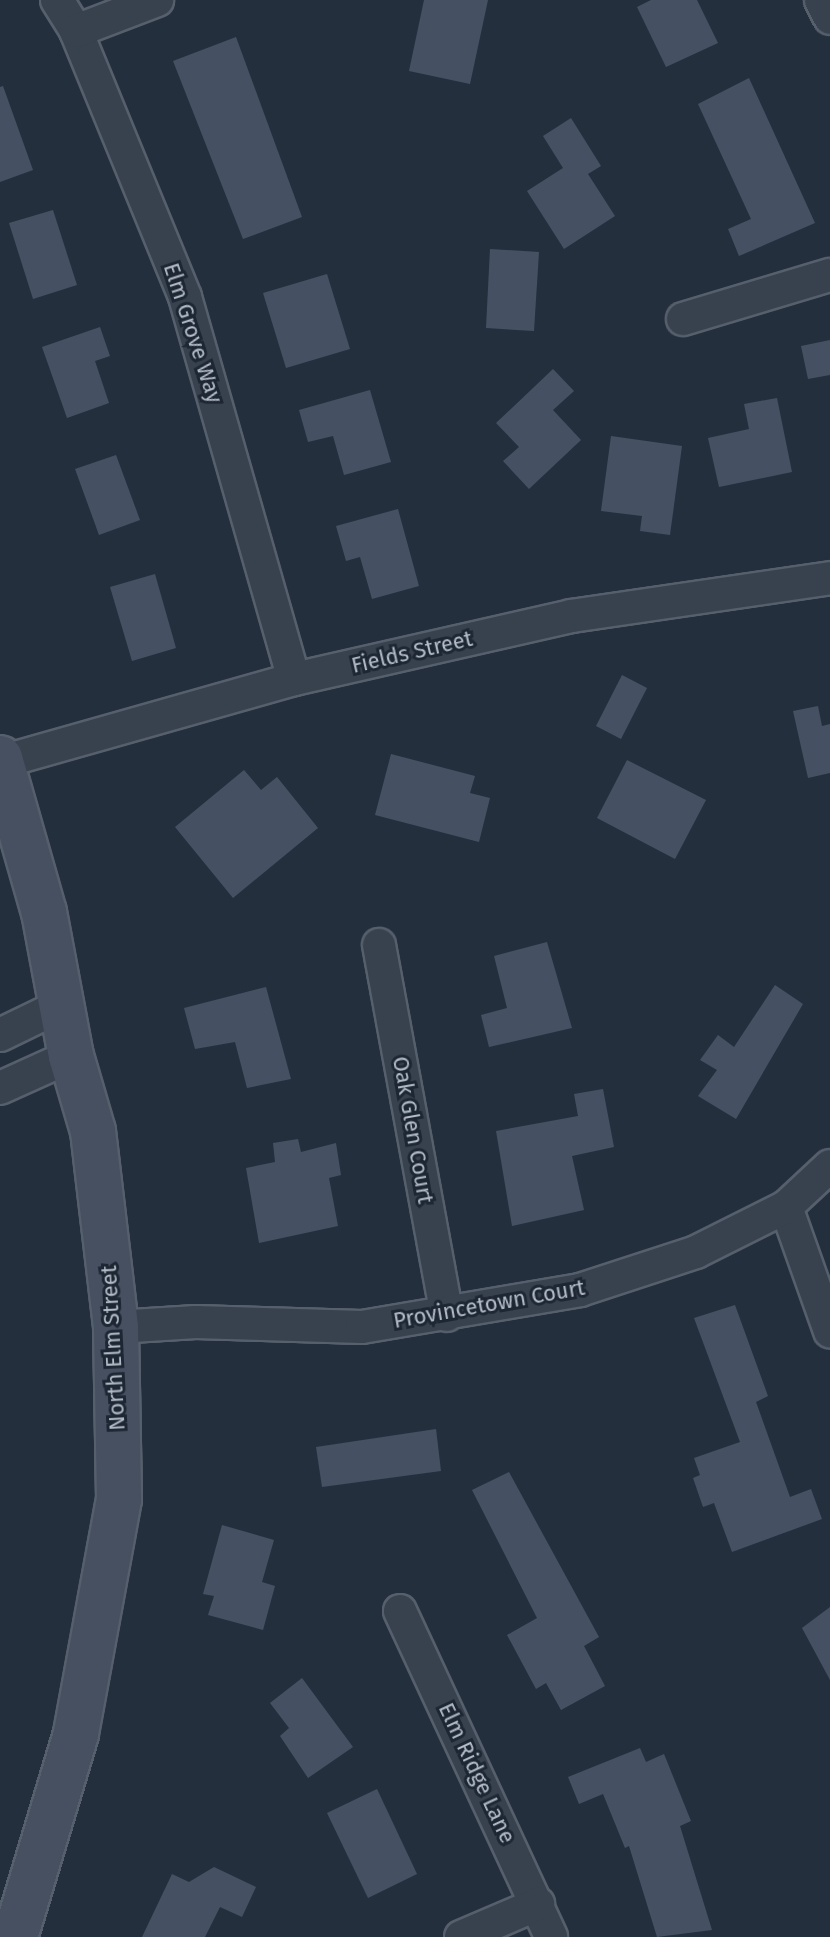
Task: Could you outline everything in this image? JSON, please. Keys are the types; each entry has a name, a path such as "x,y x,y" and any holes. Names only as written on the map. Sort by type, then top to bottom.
{"main road":[{"name":"North Elm Street","path":"1,760 44,912 71,1056 93,1131 116,1327 119,1499 76,1734 15,1937"}],"street":[{"name":"Elm Grove Way","path":"57,0 76,31 185,297 294,679"},
{"path":"76,31 157,0"},
{"path":"821,0 830,18"},
{"path":"683,319 830,275"},
{"name":"Fields Street","path":"1,760 294,679 571,616 830,578"},
{"name":"Oak Glen Court","path":"379,945 447,1315"},
{"path":"0,1035 62,1005"},
{"path":"0,1088 71,1056"},
{"name":"Provincetown Court","path":"116,1327 196,1322 362,1327 580,1290 696,1252 786,1207 830,1166"},
{"path":"786,1207 830,1331"},
{"name":"Elm Ridge Lane","path":"400,1611 551,1937"},
{"path":"461,1937 538,1904"}],"building":[{"path":"424,0 488,0 470,84 409,71"},
{"path":"651,0 697,0 718,43 666,67 637,7"},
{"path":"236,37 302,217 243,239 173,61"},
{"path":"749,78 815,223 739,256 728,229 751,219 698,104"},
{"path":"3,86 33,170 0,182 0,87"},
{"path":"571,118 601,166 588,174 615,216 564,249 527,191 563,168 543,136"},
{"path":"53,210 77,285 33,299 9,223"},
{"path":"490,249 539,252 534,331 486,328"},
{"path":"327,274 350,349 286,368 263,293"},
{"path":"100,327 110,356 95,361 109,403 67,418 42,347"},
{"path":"830,340 830,375 808,379 801,346"},
{"path":"553,369 574,391 553,410 581,440 529,489 503,461 519,447 496,423"},
{"path":"370,390 391,462 344,475 333,436 308,442 299,410"},
{"path":"777,398 792,472 719,487 708,438 749,429 744,404"},
{"path":"611,436 682,446 670,535 640,531 642,516 601,511"},
{"path":"116,455 140,520 99,535 75,469"},
{"path":"398,509 419,586 372,599 360,557 346,561 336,526"},
{"path":"155,574 176,648 132,661 110,587"},
{"path":"622,675 647,688 621,739 596,726"},
{"path":"818,706 822,726 830,724 830,773 808,778 793,711"},
{"path":"391,754 475,776 470,793 490,798 479,842 375,815"},
{"path":"627,760 706,800 675,859 597,818"},
{"path":"244,770 261,790 277,777 318,828 233,898 175,827"},
{"path":"547,942 572,1028 489,1047 481,1015 507,1008 494,956"},
{"path":"775,985 803,1004 736,1119 698,1096 717,1070 700,1060 718,1035 734,1047"},
{"path":"266,987 291,1079 247,1088 235,1042 195,1049 184,1008"},
{"path":"603,1089 614,1147 572,1156 584,1210 512,1226 496,1131 578,1116 574,1094"},
{"path":"298,1139 301,1152 336,1143 341,1175 329,1178 338,1226 259,1243 246,1168 275,1162 273,1143"},
{"path":"735,1305 768,1396 756,1402 790,1497 811,1489 822,1519 732,1552 714,1503 703,1507 693,1478 700,1475 694,1458 740,1442 694,1318"},
{"path":"436,1429 441,1471 322,1487 316,1447"},
{"path":"509,1472 599,1637 584,1646 605,1686 561,1710 546,1683 536,1689 507,1635 537,1618 472,1490"},
{"path":"222,1525 274,1540 262,1582 275,1586 263,1630 208,1615 214,1596 203,1594"},
{"path":"830,1607 830,1680 802,1628"},
{"path":"302,1678 353,1747 308,1778 280,1736 289,1728 270,1703"},
{"path":"640,1748 646,1762 664,1754 691,1821 680,1826 712,1930 657,1937 629,1846 625,1848 603,1794 579,1804 568,1777"},
{"path":"377,1789 417,1874 368,1898 327,1813"},
{"path":"214,1867 256,1887 242,1917 220,1907 205,1937 142,1937 172,1874 189,1882"}]}
